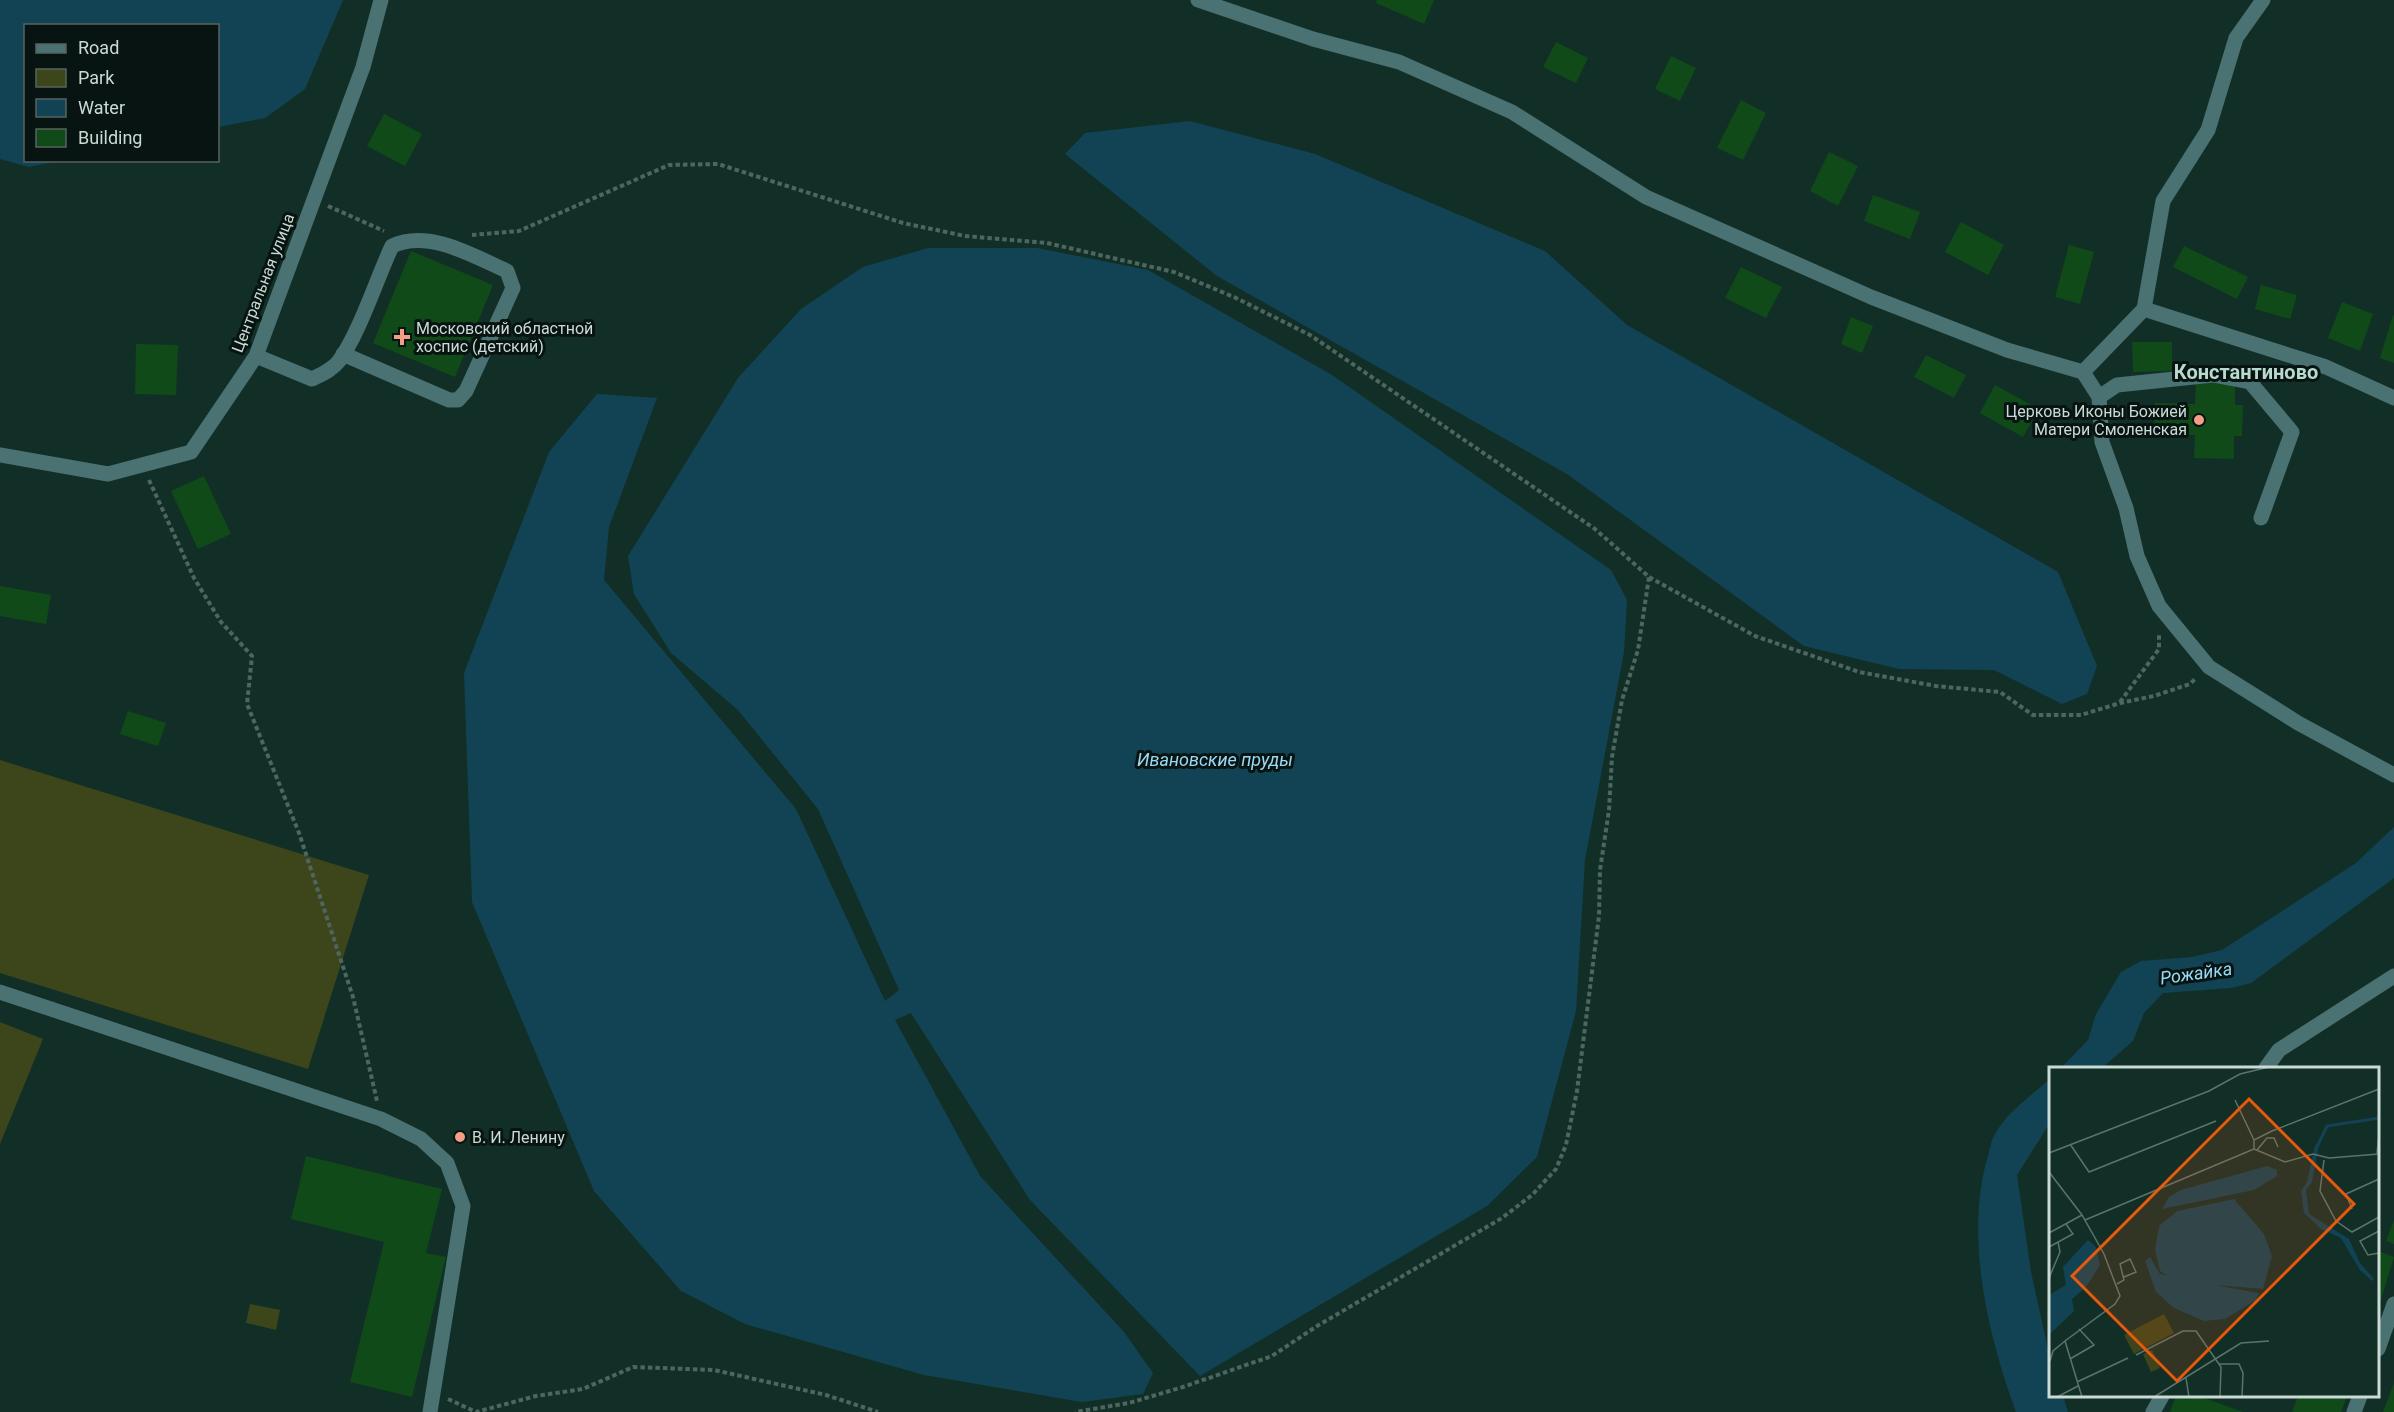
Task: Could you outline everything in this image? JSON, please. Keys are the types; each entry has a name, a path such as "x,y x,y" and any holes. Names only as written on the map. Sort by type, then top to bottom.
{"street":[{"name":"Центральная улица","path":"0,455 108,474 191,452 256,356 363,67 381,0"},
{"path":"1198,0 1313,39 1399,62 1512,111 1646,197 1882,301 2007,350 2084,372 2099,397 2102,442 2126,508 2137,556 2159,606 2209,667 2298,723 2394,775"},
{"path":"2084,372 2145,309 2163,201 2208,130 2236,38 2263,0"},
{"path":"256,356 312,379 327,372 343,354 392,246 404,241 434,242 507,271 511,276 513,288 466,391 458,400 448,400 343,354"},
{"path":"2145,309 2326,367 2394,398"},
{"path":"2099,397 2117,385 2213,375 2250,382 2292,432 2261,518"},
{"path":"2267,1067 2279,1050 2394,976"},
{"path":"0,992 381,1119 421,1139 447,1163 462,1206 430,1412"},
{"path":"2379,1346 2394,1304"},
{"path":"2153,1412 2161,1397"},
{"path":"2354,1412 2359,1397"}],"path":[{"path":"465,235 519,231 669,165 718,164 903,223 965,236 1047,243 1174,272 1234,297 1310,335 1595,528 1648,577 1755,636 1859,672 1936,686 2000,692 2033,714 2081,715 2154,696 2190,684 2209,667"},
{"path":"314,200 377,230 388,231"},
{"path":"142,465 194,578 221,622 252,656 247,704 298,832 353,997 381,1119"},
{"path":"1075,1412 1129,1403 1272,1356 1317,1326 1502,1218 1532,1195 1556,1169 1566,1145 1584,1041 1599,916 1600,870 1610,810 1612,757 1622,700 1638,650 1648,577"},
{"path":"2120,703 2159,648 2159,606"},
{"path":"434,1390 453,1402 476,1412 536,1396 583,1389 633,1367 714,1370 826,1395 878,1412"}],"green space":[{"path":"0,760 369,875 308,1069 0,973"},
{"path":"0,1022 43,1039 0,1144"},
{"path":"250,1304 280,1310 276,1330 246,1323"}],"water":[{"path":"0,0 343,0 305,89 265,118 219,127 219,24 24,24 24,162 53,162 29,167 0,159"},
{"path":"1190,121 1315,154 1545,251 1627,325 2058,572 2097,666 2087,694 2062,704 1994,670 1899,669 1804,646 1567,474 1217,276 1065,154 1085,133"},
{"name":"Ивановские пруды","path":"928,248 1037,248 1148,270 1332,375 1611,570 1627,600 1624,652 1585,860 1576,1011 1537,1157 1487,1206 1200,1376 1030,1200 911,1013 895,1020 980,1176 1124,1332 1153,1373 1143,1394 1082,1402 924,1375 745,1324 681,1291 594,1191 472,902 464,673 549,452 597,394 657,398 609,527 604,580 796,809 885,1001 899,990 818,809 738,710 671,653 634,594 628,556 738,378 801,309 863,267"},
{"name":"Рожайка","path":"2394,827 2394,878 2251,983 2231,988 2163,993 2144,1013 2133,1041 2103,1067 2062,1067 2088,1040 2096,1014 2121,972 2141,961 2192,957 2222,950 2356,863"},
{"path":"2049,1080 2049,1125 2017,1175 2031,1272 2049,1353 2049,1397 2063,1397 2068,1412 2016,1412 1996,1351 1982,1285 1978,1219 1981,1187 1994,1136 2006,1118"}],"building":[{"path":"1377,0 1434,0 1424,24 1376,3"},
{"path":"1556,42 1588,58 1576,83 1543,67"},
{"path":"1671,56 1696,68 1680,101 1655,89"},
{"path":"1741,100 1766,113 1743,160 1717,148"},
{"path":"384,114 422,134 405,166 367,146"},
{"path":"1829,152 1858,166 1838,206 1810,191"},
{"path":"1873,195 1920,212 1910,239 1864,221"},
{"path":"1961,222 2004,245 1988,275 1945,252"},
{"path":"2069,245 2094,252 2080,304 2055,297"},
{"path":"2184,246 2248,277 2237,299 2173,267"},
{"path":"411,251 493,285 455,377 373,343"},
{"path":"1741,267 1782,287 1766,318 1725,298"},
{"path":"2261,285 2297,295 2290,319 2255,309"},
{"path":"2342,302 2373,314 2360,351 2328,338"},
{"path":"2394,315 2394,363 2380,358"},
{"path":"1851,317 1873,326 1862,353 1841,344"},
{"path":"2132,342 2172,342 2172,371 2133,372"},
{"path":"136,344 178,345 176,395 135,394"},
{"path":"1926,355 1966,375 1954,398 1914,377"},
{"name":"Церковь Иконы Божией Матери Смоленская","path":"2196,382 2235,383 2235,405 2243,405 2242,436 2234,436 2234,459 2194,458 2195,435 2154,434 2155,403 2195,404"},
{"path":"1995,385 2039,409 2023,437 1980,413"},
{"path":"204,476 231,534 198,549 171,491"},
{"path":"0,586 51,595 46,624 0,616"},
{"path":"128,711 166,723 158,746 120,734"},
{"path":"306,1156 442,1189 426,1253 446,1257 412,1397 350,1382 384,1242 291,1219"},
{"path":"2394,1220 2394,1244 2386,1241"},
{"path":"2379,1251 2394,1257 2379,1306"},
{"path":"2394,1383 2394,1412 2383,1412"},
{"path":"2176,1397 2202,1397 2243,1412 2170,1412"},
{"path":"2298,1397 2347,1397 2341,1412 2292,1412"}],"place":[{"name":"Московский областной хоспис (детский)","path":"402,337"},
{"name":"Церковь Иконы Божией Матери Смоленская","path":"2199,420"},
{"name":"В. И. Ленину","path":"460,1137"}],"district":[{"name":"Константиново","path":"2246,372"}]}
